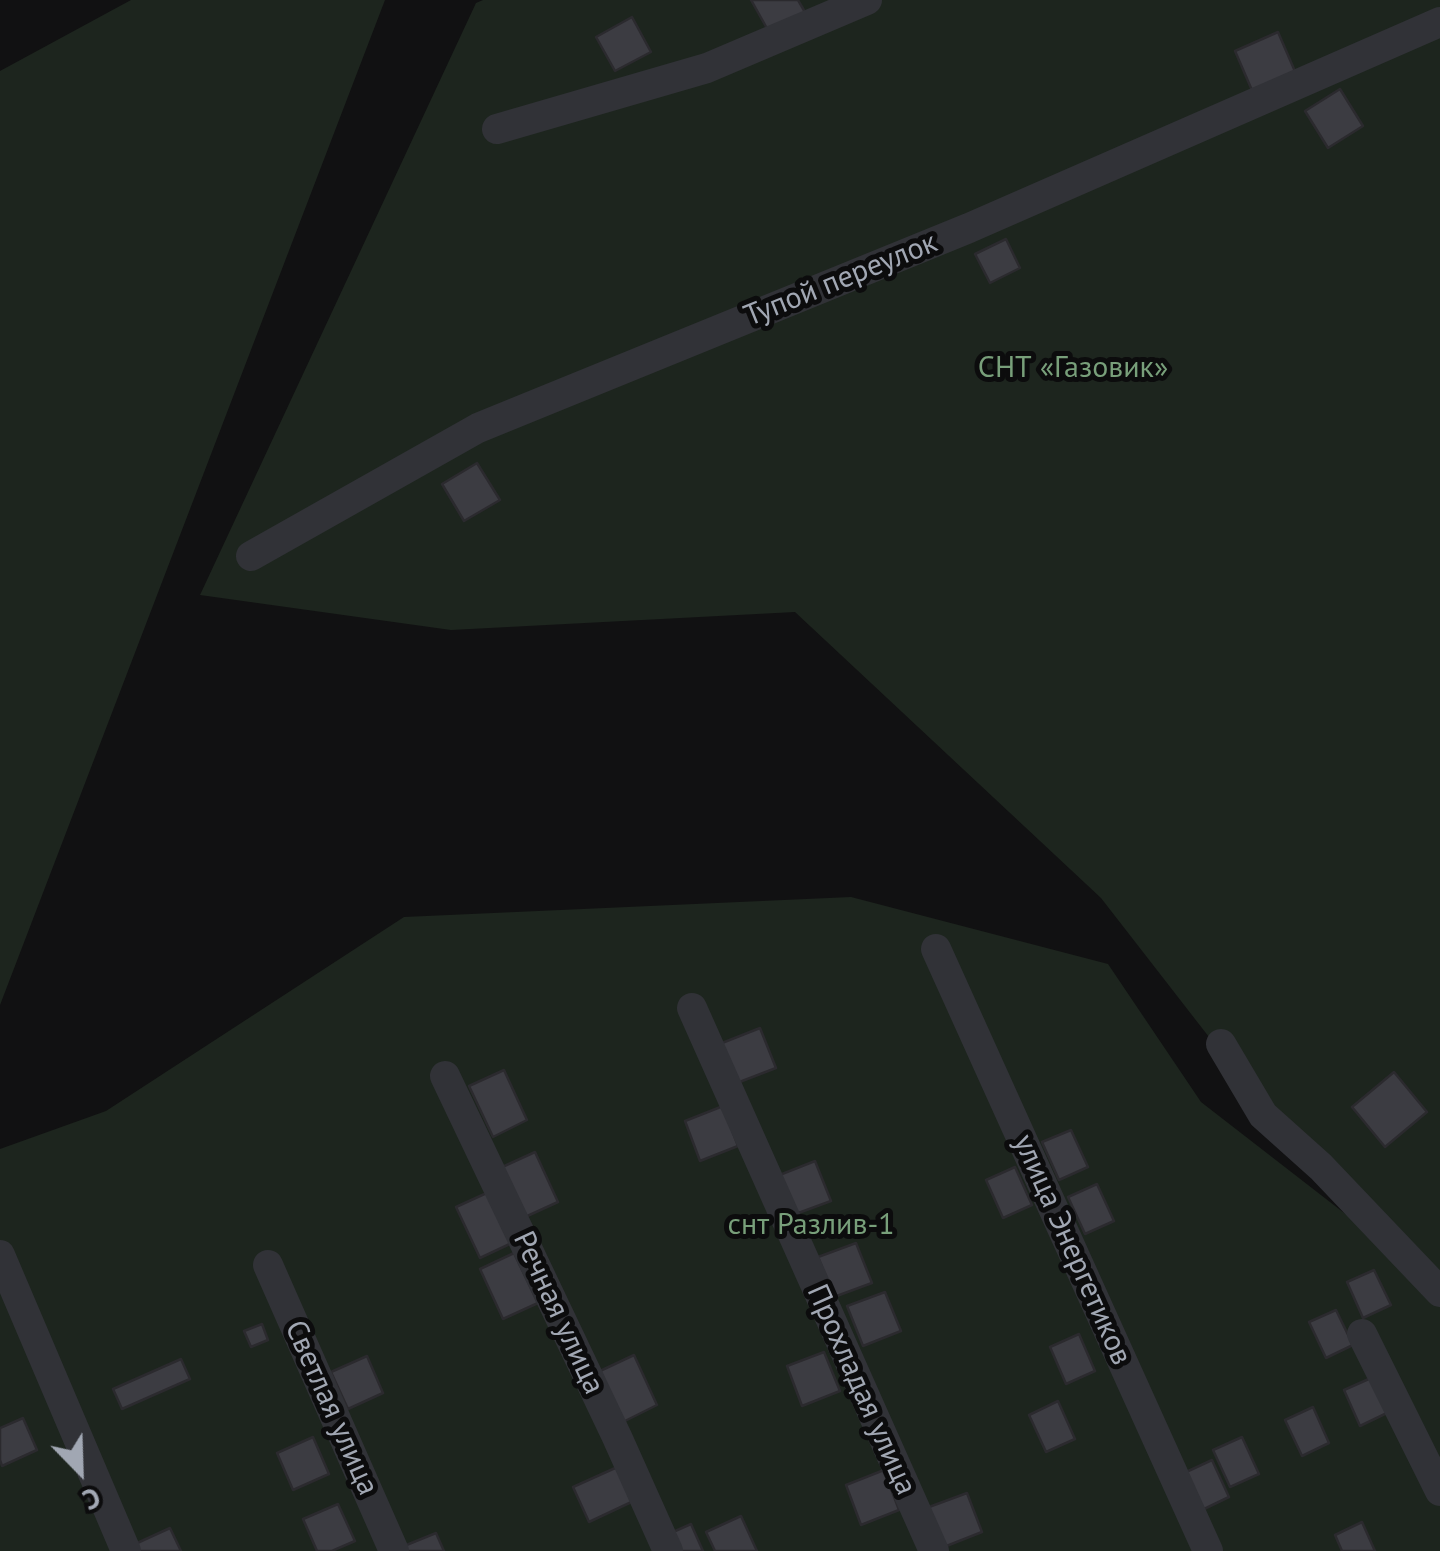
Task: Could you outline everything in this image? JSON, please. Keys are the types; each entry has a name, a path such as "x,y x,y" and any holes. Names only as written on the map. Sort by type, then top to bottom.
{"lane":[{"path":"496,129 708,68 867,0"},
{"name":"Тупой переулок","path":"250,556 478,428 970,228 1440,22"},
{"name":"улица Энергетиков","path":"936,949 1208,1551"},
{"name":"Прохладая улица","path":"692,1008 934,1551"},
{"path":"1221,1044 1263,1114 1335,1181 1440,1291"},
{"name":"Речная улица","path":"446,1076 668,1551"},
{"path":"0,1255 126,1551"},
{"name":"Светлая улица","path":"268,1265 394,1551"},
{"path":"1362,1334 1440,1491"}],"green space":[{"path":"131,0 385,0 0,1005 0,71"},
{"path":"1440,0 1440,1551 0,1551 0,1149 106,1111 404,917 851,897 1108,964 1201,1102 1348,1216 1101,898 795,612 451,630 200,595 476,3"}],"building":[{"path":"751,0 798,0 805,12 769,32"},
{"path":"632,17 651,52 615,71 596,37"},
{"path":"1278,32 1297,76 1254,95 1235,51"},
{"path":"1340,89 1363,126 1328,148 1305,111"},
{"path":"1006,239 1020,268 990,283 975,254"},
{"path":"477,463 500,500 464,521 442,484"},
{"path":"760,1028 776,1068 737,1083 722,1043"},
{"path":"504,1070 527,1120 493,1137 469,1086"},
{"path":"1394,1072 1427,1112 1385,1147 1352,1107"},
{"path":"723,1106 738,1146 700,1161 685,1121"},
{"path":"1071,1130 1088,1167 1059,1180 1042,1142"},
{"path":"535,1152 558,1202 523,1218 500,1168"},
{"path":"815,1161 831,1201 793,1215 777,1176"},
{"path":"1015,1167 1032,1205 1003,1218 986,1180"},
{"path":"1097,1184 1114,1221 1085,1234 1068,1197"},
{"path":"491,1191 514,1242 480,1258 456,1207"},
{"path":"856,1243 872,1283 834,1297 818,1257"},
{"path":"514,1253 538,1303 503,1319 480,1269"},
{"path":"1374,1270 1391,1305 1363,1318 1347,1282"},
{"path":"885,1292 901,1331 863,1346 847,1306"},
{"path":"1336,1310 1353,1345 1326,1358 1309,1322"},
{"path":"262,1324 268,1340 251,1347 244,1331"},
{"path":"1079,1334 1095,1371 1066,1384 1050,1347"},
{"path":"824,1352 840,1391 802,1406 787,1366"},
{"path":"634,1355 657,1405 623,1422 600,1371"},
{"path":"367,1356 383,1393 348,1409 331,1372"},
{"path":"181,1359 190,1379 122,1409 113,1389"},
{"path":"1371,1378 1387,1413 1360,1426 1344,1390"},
{"path":"1058,1401 1075,1439 1046,1452 1029,1415"},
{"path":"1313,1407 1329,1443 1302,1456 1285,1420"},
{"path":"23,1418 37,1450 2,1466 0,1428"},
{"path":"313,1437 329,1474 293,1490 277,1453"},
{"path":"1242,1437 1259,1474 1230,1487 1213,1450"},
{"path":"1212,1460 1229,1497 1200,1511 1184,1473"},
{"path":"624,1464 640,1498 589,1522 573,1487"},
{"path":"884,1470 899,1510 861,1525 846,1485"},
{"path":"967,1493 982,1532 944,1547 929,1507"},
{"path":"338,1504 355,1541 332,1551 317,1551 303,1519"},
{"path":"741,1516 757,1551 715,1551 706,1532"},
{"path":"1362,1522 1375,1551 1342,1551 1335,1535"},
{"path":"691,1524 703,1551 681,1551 673,1532"},
{"path":"170,1528 181,1551 139,1551 135,1544"},
{"path":"436,1533 444,1551 399,1548"}],"park label":[{"name":"СНТ «Газовик»","path":"1073,368"},
{"name":"снт Разлив-1","path":"811,1225"}]}
